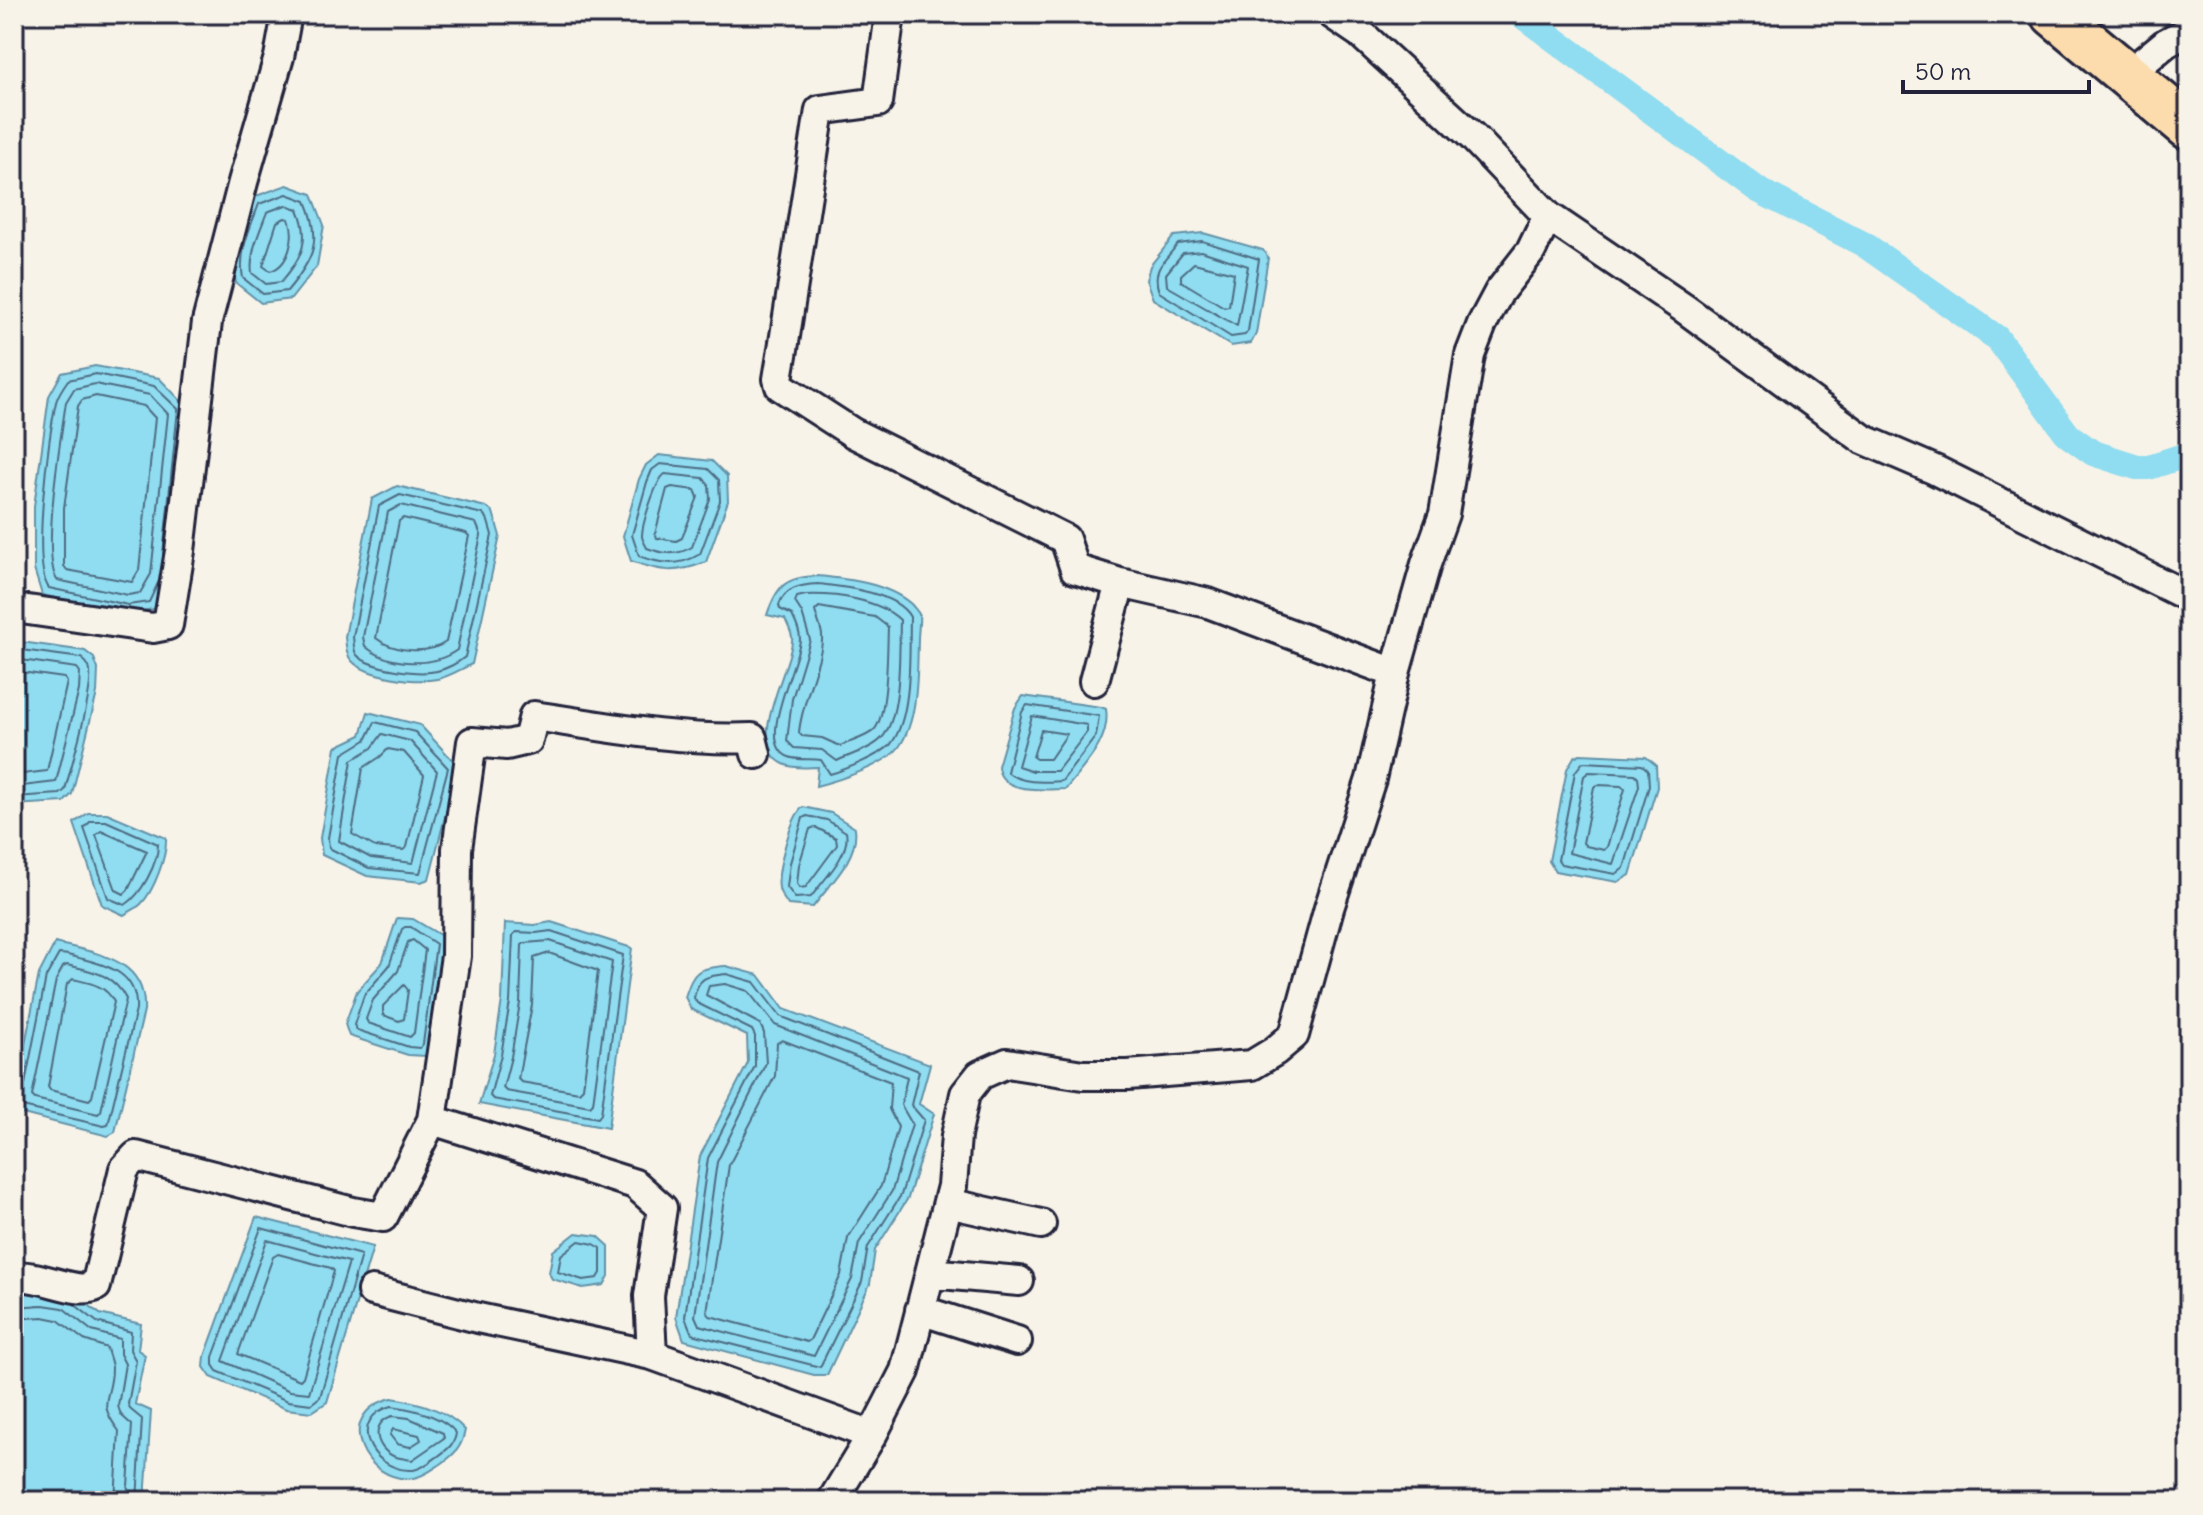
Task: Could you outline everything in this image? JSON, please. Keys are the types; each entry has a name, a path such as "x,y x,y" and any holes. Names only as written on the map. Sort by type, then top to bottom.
{"main road":[{"path":"2054,14 2189,127"}],"street":[{"path":"28,610 153,628 168,625 180,551 207,322 279,57 287,14"},
{"path":"890,14 878,102 820,110 778,379 780,386 853,433 1065,539 1075,569 1120,583 1208,603 1395,673"},
{"path":"1332,14 1360,33 1474,138 1548,216 1685,309 1863,439 1935,470 2189,597"},
{"path":"2127,75 2166,43 2189,31"},
{"path":"832,1501 872,1435 905,1371 952,1186 956,1136 965,1094 980,1075 1007,1063 1083,1075 1128,1075 1252,1065 1294,1035 1329,908 1371,779 1395,673 1426,564 1444,514 1470,355 1499,292 1531,251 1548,216"},
{"path":"1094,681 1120,583"},
{"path":"14,1277 27,1275 84,1289 96,1286 124,1169 136,1156 383,1217 432,1120 456,956 457,849 472,742 507,745 528,740 534,716 642,733 720,739 752,738 756,754"},
{"path":"432,1120 635,1184 662,1208 649,1296 652,1355"},
{"path":"948,1203 1041,1224"},
{"path":"930,1273 1019,1281"},
{"path":"372,1291 478,1318 652,1355 872,1435"},
{"path":"920,1310 1017,1341"}],"water":[{"path":"287,185 312,194 324,225 317,266 291,299 261,303 236,283 232,263 253,197"},
{"path":"1203,233 1263,250 1268,258 1256,334 1251,343 1231,346 1153,299 1146,280 1150,266 1174,236"},
{"path":"95,366 159,378 187,407 169,579 154,609 128,613 42,595 34,569 34,506 49,396 62,373"},
{"path":"659,455 712,461 727,476 728,501 706,562 668,570 631,561 623,536 639,479 646,465"},
{"path":"397,486 486,507 493,512 500,536 472,664 437,679 380,675 359,667 350,659 347,650 345,637 372,499"},
{"path":"818,576 867,583 891,591 911,604 919,614 919,620 914,709 906,736 892,754 873,766 816,786 818,767 786,765 773,755 768,741 768,723 792,637 785,619 767,615 775,596 784,585 798,578"},
{"path":"14,641 85,651 94,658 98,669 97,693 72,794 64,802 14,805"},
{"path":"1023,696 1106,709 1100,742 1066,789 1015,786 1001,775 998,766 1015,708"},
{"path":"368,712 420,725 458,766 429,879 421,882 367,876 322,855 320,838 336,747 361,735"},
{"path":"1580,754 1646,757 1656,765 1657,787 1630,875 1618,882 1555,871 1549,861 1567,769 1574,757"},
{"path":"803,807 831,813 855,828 853,850 848,860 813,907 788,905 779,888 785,845"},
{"path":"88,813 107,813 166,838 162,863 151,891 141,904 124,915 102,905 74,823"},
{"path":"397,918 413,919 445,938 430,1049 426,1056 408,1055 349,1036 345,1024 357,991 382,963"},
{"path":"551,922 632,948 608,1128 479,1104 494,1054 502,1000 505,923 535,925"},
{"path":"55,943 116,961 137,979 143,993 144,1011 115,1132 108,1136 15,1112 15,1094 39,974"},
{"path":"726,966 759,975 784,1009 930,1064 919,1104 934,1114 908,1198 875,1250 870,1284 827,1375 814,1375 684,1340 676,1317 700,1156 748,1063 747,1036 691,1009 685,997 698,972"},
{"path":"256,1217 373,1247 327,1402 312,1412 286,1409 211,1377 204,1367 205,1356"},
{"path":"576,1233 598,1236 609,1246 609,1276 604,1285 583,1288 552,1279 549,1273 553,1251"},
{"path":"17,1289 71,1291 100,1314 141,1324 138,1350 145,1355 135,1404 151,1411 145,1501 14,1501 14,1295"},
{"path":"392,1398 431,1408 449,1417 465,1430 460,1446 441,1464 420,1476 396,1477 381,1471 362,1447 359,1432 362,1418 373,1406"}],"waterway":[{"path":"1520,14 1758,190 1865,245 1997,338 2068,435 2093,453 2137,467 2149,467 2189,454"}]}
